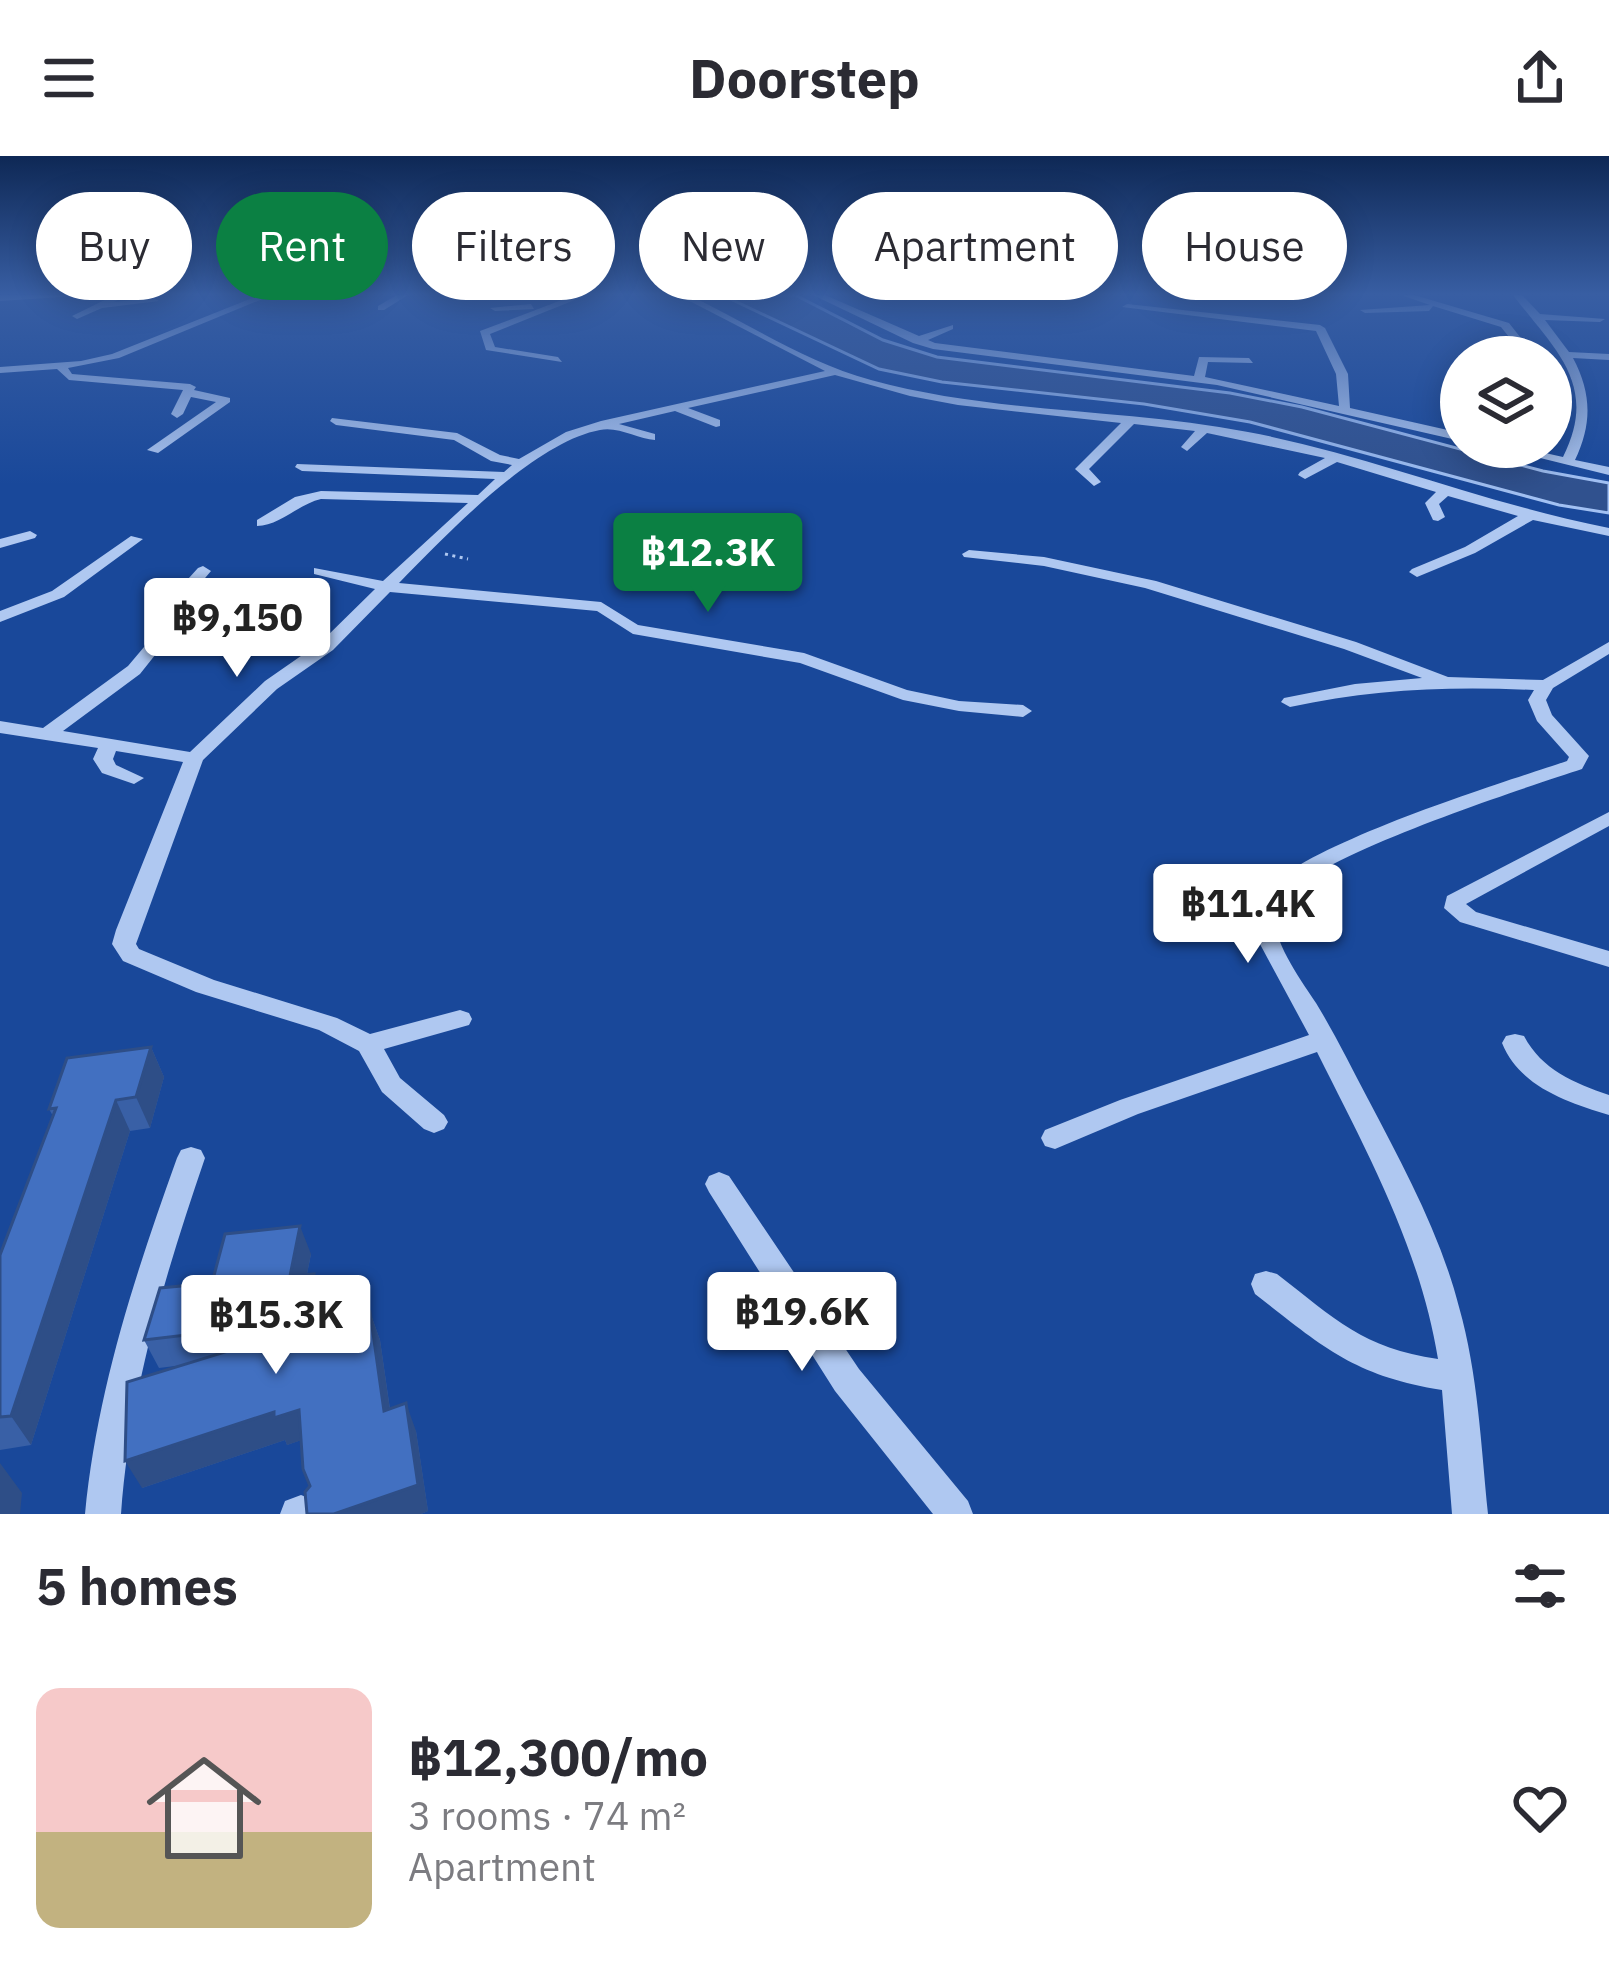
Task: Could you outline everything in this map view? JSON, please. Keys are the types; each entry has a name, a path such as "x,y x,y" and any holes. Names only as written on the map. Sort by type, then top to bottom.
{"street":[{"path":"547,358 558,360"},
{"path":"807,358 834,372 917,393 1071,418 1133,418 1204,428 1333,459 1528,516 1609,532"},
{"path":"1017,358 1200,368 1249,361"},
{"path":"1192,358 1200,368"},
{"path":"1335,358 1342,374 1345,407"},
{"path":"1572,361 1596,358"},
{"path":"0,370 100,359 123,364"},
{"path":"1572,361 1609,371"},
{"path":"1572,361 1589,409 1587,436 1572,456"},
{"path":"1166,362 1440,432"},
{"path":"60,365 70,377 190,388 177,414"},
{"path":"434,1122 392,1085 368,1044 328,1024 205,986 131,955 124,944 194,758 271,685 326,646 515,469 551,444 604,424 834,372"},
{"path":"153,450 226,400 189,393"},
{"path":"963,419 959,413 978,402"},
{"path":"676,407 716,423"},
{"path":"1094,482 1082,470 1133,418"},
{"path":"336,421 457,437 515,469"},
{"path":"604,424 651,437"},
{"path":"1187,447 1204,428"},
{"path":"442,460 496,458"},
{"path":"1305,475 1333,459"},
{"path":"1572,464 1609,471"},
{"path":"302,467 515,469"},
{"path":"1438,517 1432,503 1446,491"},
{"path":"262,523 300,500 321,495 482,499"},
{"path":"1417,572 1470,550 1528,516"},
{"path":"0,544 30,535"},
{"path":"0,617 58,594 136,539"},
{"path":"969,554 1048,559 1131,577 1389,658 1441,679"},
{"path":"46,735 134,670 163,634 175,603 202,571"},
{"path":"319,571 388,587 601,607 633,628 804,658 903,695 1023,711"},
{"path":"1470,1514 1444,1305 1421,1244 1324,1040 1260,925 1263,905 1274,890 1314,864 1575,765 1579,756 1544,717 1537,700 1546,685 1609,647"},
{"path":"1290,702 1355,686 1441,679 1546,685"},
{"path":"0,727 194,758"},
{"path":"109,745 103,759 110,769 134,778"},
{"path":"1602,951 1468,917 1454,908 1455,902 1609,818"},
{"path":"368,1044 460,1019"},
{"path":"1055,1138 1129,1107 1324,1040"},
{"path":"1515,1043 1518,1056 1542,1074 1609,1106"},
{"path":"103,1514 105,1476 142,1298 191,1157"},
{"path":"719,1184 847,1380 955,1514"},
{"path":"1266,1284 1345,1345 1397,1368 1456,1377"}],"water":[{"path":"856,358 948,358 1230,393 1302,407 1440,444 1440,468 1532,468 1609,483 1609,513 1559,505 1250,422 1144,404 942,382 879,369"}],"building":[{"path":"151,1047 136,1097 116,1100 11,1416 0,1417 0,1255 56,1108 49,1109 67,1058"},
{"path":"300,1226 290,1276 314,1274 303,1333 370,1312 384,1411 406,1403 418,1485 334,1514 307,1514 305,1492 310,1486 303,1469 299,1410 274,1418 274,1412 125,1461 127,1382 264,1340 262,1326 144,1340 160,1288 212,1283 225,1234"}]}
